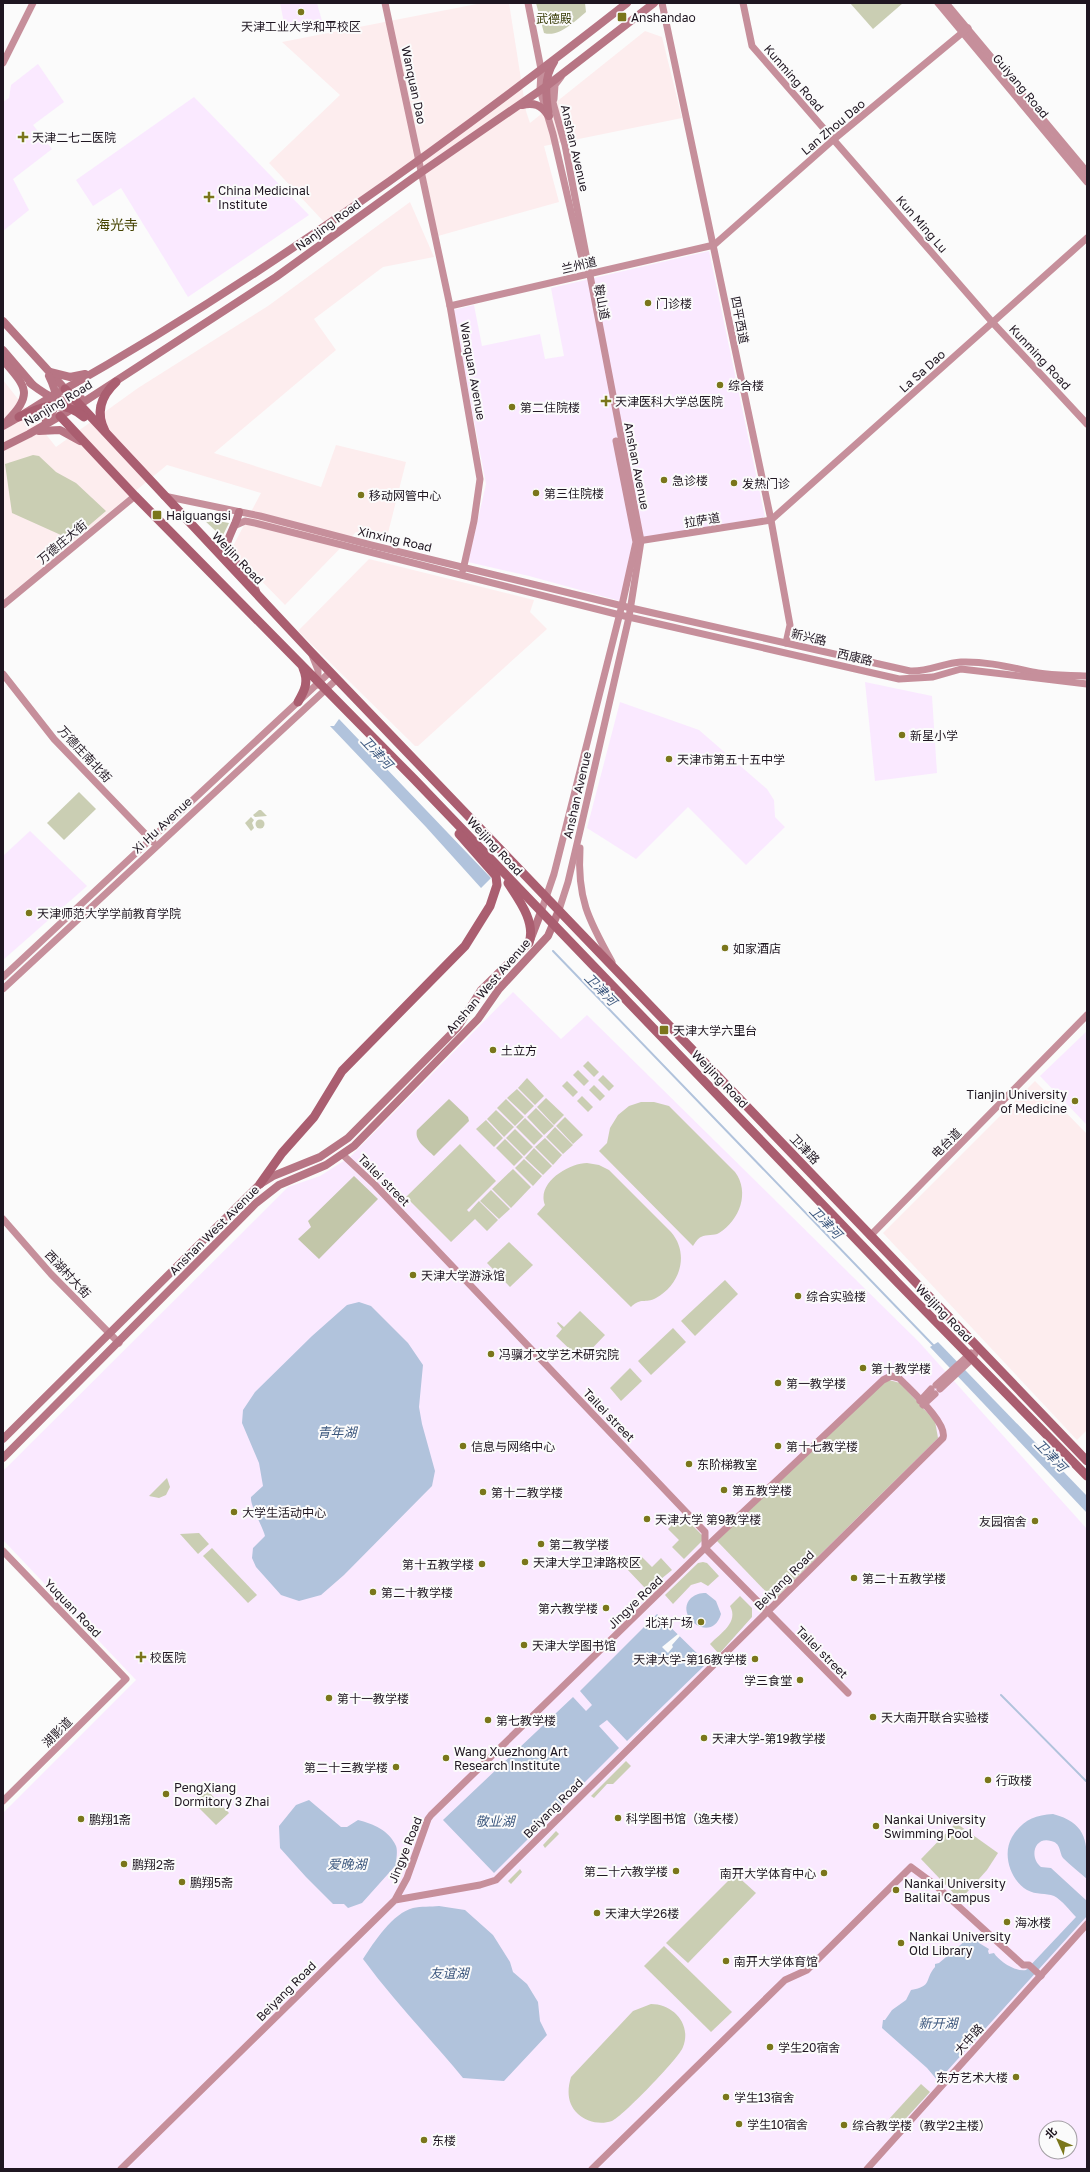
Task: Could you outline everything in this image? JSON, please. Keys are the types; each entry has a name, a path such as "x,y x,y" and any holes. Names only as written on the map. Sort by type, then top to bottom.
{"highway":[{"path":"109,439 101,422 99,409 105,394 116,382"},
{"path":"19,417 55,402 75,405"},
{"path":"55,402 87,445 135,496 322,685"},
{"name":"Weijin Road","path":"55,402 75,405 330,672"},
{"path":"298,702 307,681 299,661"},
{"name":"Weijing Road","path":"330,672 614,967"},
{"name":"Weijing Road","path":"322,685 1087,1476"},
{"path":"260,1184 282,1153 314,1117 342,1071 465,946 490,906 497,885 496,876 458,833 446,812"},
{"path":"495,863 527,917 531,930 529,943"},
{"name":"卫津路","path":"614,967 978,1348"},
{"name":"Weijing Road","path":"978,1348 1087,1460"}],"main road":[{"name":"Nanjing Road","path":"3,447 29,434 55,402 106,365 266,267 419,159 558,57 627,3"},
{"name":"Nanjing Road","path":"75,405 116,382 276,277 422,172 571,68 654,3"},
{"path":"549,116 545,86 550,68 558,57"},
{"path":"514,108 534,103 541,106 549,116"},
{"path":"3,321 46,370 60,376 70,377 83,375 106,365"},
{"path":"3,350 30,383 55,402"},
{"path":"3,360 20,383 25,398 19,409 3,425"},
{"path":"46,370 55,402"},
{"name":"Nanjing Road","path":"3,425 19,417"},
{"path":"29,434 45,430 60,430 87,445"},
{"path":"239,512 236,525 227,541 225,550 250,578 258,596"},
{"name":"Anshan West Avenue","path":"3,1458 269,1191 287,1180 326,1165 343,1155 478,1019 499,989 541,944 553,925 559,910"},
{"name":"Anshan West Avenue","path":"3,1439 108,1332 260,1184 273,1176 320,1157 348,1138 458,1027 481,990 529,943 541,912"}],"street":[{"path":"3,63 33,3"},
{"name":"Wanquan Dao","path":"385,3 422,172"},
{"name":"Anshan Avenue","path":"528,3 545,86 553,103 565,145 587,274"},
{"name":"四平西道","path":"662,3 771,520 790,625 786,643"},
{"name":"Kunming Road","path":"743,3 752,46 833,140"},
{"name":"Guiyang Road","path":"938,3 965,30 1087,172"},
{"name":"Guiyang Road","path":"946,3 965,30 1087,182"},
{"name":"Lan Zhou Dao","path":"714,245 833,140 965,30"},
{"path":"553,103 555,85 571,68"},
{"path":"541,69 545,86"},
{"name":"鞍山道","path":"549,116 587,274 638,541"},
{"name":"Kun Ming Lu","path":"833,140 993,323"},
{"name":"Wanquan Avenue","path":"422,172 450,306 480,480 462,574"},
{"name":"La Sa Dao","path":"771,520 1087,238"},
{"name":"兰州道","path":"450,306 714,245"},
{"name":"Kunming Road","path":"993,323 1087,424"},
{"name":"万德庄大街","path":"3,605 135,496"},
{"name":"Xinxing Road","path":"163,496 239,512 622,606"},
{"name":"拉萨道","path":"638,541 771,520"},
{"name":"西康路","path":"236,525 244,521 256,523 620,615 899,679 933,677 961,669 1087,684"},
{"name":"Anshan Avenue","path":"541,912 554,874 638,541"},
{"name":"Anshan Avenue","path":"559,910 568,882 580,832 631,608 638,541"},
{"name":"新兴路","path":"622,606 910,671 924,671 952,663 968,662 1042,673 1087,676"},
{"path":"310,651 317,667 322,685"},
{"name":"Xi Hu Avenue","path":"3,989 156,845 304,709 330,672"},
{"name":"万德庄南北街","path":"3,674 54,739 156,845"},
{"name":"Xi Hu Avenue","path":"3,977 298,702 322,685 337,678"},
{"path":"580,832 580,874 585,909 614,967"},
{"name":"电台道","path":"870,1236 1087,1015"},
{"name":"Tailei street","path":"343,1155 375,1184 705,1532 705,1548 767,1613 848,1693"},
{"name":"西湖村大街","path":"3,1219 51,1274 119,1343"},
{"path":"922,1403 978,1348"},
{"name":"Jingye Road","path":"395,1900 407,1878 431,1814 705,1548 887,1377 897,1376 922,1403"},
{"name":"Beiyang Road","path":"121,2169 395,1900 480,1885 496,1880 943,1438 943,1428 922,1403"},
{"name":"Yuquan Road","path":"3,1551 125,1681"},
{"name":"Yuquan Road","path":"3,1556 125,1681"},
{"name":"湖影道","path":"3,1801 125,1681"},
{"path":"592,2169 785,1980 807,1970 912,1867 934,1884 1023,1965 1029,1965 1039,1974"},
{"name":"大中路","path":"867,2169 1039,1974 1087,1924"}],"shaded area":[{"name":"天津工业大学和平校区","path":"280,3 317,3 322,21 285,28"},
{"path":"482,3 509,3 526,111 530,123 645,31 662,37 682,118 544,146 559,202 438,236 421,155 324,222 269,163 340,95 282,42"},
{"name":"天津二七二医院","path":"38,64 64,102 33,125 52,149 13,179 29,210 3,231 3,102 9,98 11,85"},
{"name":"China Medicinal Institute","path":"194,97 309,215 188,297 121,188 93,206 76,180"},
{"path":"410,202 434,257 383,267 314,319 336,350 214,453 321,487 336,445 406,462 387,537 356,532 285,605 238,557 232,548 261,493 167,465 3,600 3,380 56,447 138,388 268,306"},
{"name":"天津医科大学总医院","path":"709,251 765,517 633,540 620,601 529,576 468,562 486,484 453,310 474,305 482,346 540,334 545,359 564,356 551,288"},
{"path":"369,559 534,600 530,612 547,629 418,746 415,746 298,631"},
{"name":"新星小学","path":"865,682 932,696 937,773 875,781"},
{"name":"天津市第五十五中学","path":"620,702 699,730 767,789 774,800 775,817 785,827 746,865 688,807 636,859 587,828"},
{"name":"天津师范大学学前教育学院","path":"30,831 87,886 3,960 3,856"},
{"name":"天津大学卫津路校区","path":"513,992 561,1039 587,1015 919,1342 1087,1529 1087,2169 3,2169 3,1813 136,1680 3,1540 3,1471 288,1187 320,1176 350,1157"},
{"name":"Tianjin University of Medicine","path":"1087,1031 1087,1125 1040,1076"},
{"path":"1035,1081 1087,1134 1087,1430 1077,1440 883,1233"}],"green space":[{"name":"武德殿","path":"536,3 585,3 586,12 561,31 550,34 544,33"},
{"path":"850,3 903,3 873,29"},
{"path":"33,455 39,456 56,472 76,483 106,511 72,540 12,513 5,464"},
{"path":"202,518 229,523 222,537"},
{"path":"79,792 96,809 64,840 47,823"},
{"path":"259,810 267,816 255,817 253,815"},
{"path":"251,817 254,820 252,823 254,828 251,831 245,823"},
{"path":"258,820 262,820 264,824 262,828 258,828 256,826 256,822"},
{"path":"588,1061 599,1072 594,1077 583,1066"},
{"path":"578,1070 589,1081 584,1086 573,1075"},
{"path":"603,1075 614,1086 609,1091 598,1080"},
{"path":"527,1078 544,1096 535,1105 518,1088"},
{"path":"567,1081 578,1092 573,1097 562,1086"},
{"path":"594,1085 605,1096 600,1101 589,1090"},
{"path":"517,1089 534,1106 525,1115 507,1098"},
{"path":"582,1096 593,1107 588,1112 577,1101"},
{"path":"546,1098 564,1115 554,1125 537,1107"},
{"path":"449,1099 468,1117 469,1121 434,1156 417,1138 417,1130"},
{"path":"506,1099 524,1117 515,1126 497,1108"},
{"path":"641,1102 654,1102 669,1106 735,1172 742,1188 740,1205 732,1221 719,1233 703,1236 693,1246 599,1151 607,1143 610,1128 618,1115 629,1106"},
{"path":"536,1108 554,1126 544,1135 527,1117"},
{"path":"496,1110 514,1127 504,1137 487,1119"},
{"path":"565,1117 583,1135 573,1144 556,1126"},
{"path":"525,1118 543,1136 534,1145 516,1127"},
{"path":"486,1120 503,1138 494,1147 476,1129"},
{"path":"555,1127 573,1145 563,1154 546,1137"},
{"path":"515,1129 533,1147 524,1156 506,1138"},
{"path":"545,1138 562,1155 553,1165 535,1147"},
{"path":"505,1139 523,1157 514,1166 496,1148"},
{"path":"460,1144 496,1181 467,1210 469,1212 479,1201 498,1220 487,1231 475,1219 451,1242 406,1197"},
{"path":"534,1148 552,1166 543,1175 525,1158"},
{"path":"524,1159 542,1176 533,1186 515,1168"},
{"path":"587,1163 599,1165 609,1170 671,1232 677,1241 681,1259 680,1268 671,1285 652,1300 640,1301 631,1307 537,1214 545,1205 543,1197 545,1189 550,1182 563,1170 572,1166"},
{"path":"513,1169 531,1187 511,1208 492,1189"},
{"path":"354,1176 378,1199 319,1259 298,1239 311,1227 308,1221"},
{"path":"491,1190 510,1209 499,1219 480,1201"},
{"path":"509,1242 533,1265 510,1287 487,1263"},
{"path":"725,1280 738,1294 695,1336 681,1321"},
{"path":"580,1311 605,1335 581,1360 556,1336 562,1329 557,1323 558,1322 564,1327"},
{"path":"673,1328 686,1342 651,1375 638,1361"},
{"path":"630,1368 642,1381 621,1401 610,1388"},
{"path":"889,1380 900,1383 935,1421 938,1438 774,1600 717,1541 884,1382"},
{"path":"167,1478 170,1487 166,1495 159,1498 149,1496"},
{"path":"682,1515 703,1536 702,1541 684,1559 672,1547 679,1540 668,1529"},
{"path":"199,1533 209,1544 198,1554 180,1534"},
{"path":"212,1548 257,1595 248,1603 203,1556"},
{"path":"640,1555 652,1567 661,1558 672,1570 649,1589 645,1588 626,1568"},
{"path":"698,1563 707,1563 719,1576 708,1586 701,1582 691,1585 673,1604 665,1595"},
{"path":"740,1596 752,1608 752,1617 719,1654 710,1644 728,1627 732,1617 730,1606"},
{"path":"626,1761 631,1766 613,1784 607,1784 594,1798 591,1796"},
{"path":"207,1790 229,1813 216,1825 198,1807 203,1802 198,1798"},
{"path":"956,1823 998,1853 987,1870 960,1900 921,1859"},
{"path":"556,1831 559,1834 545,1848 543,1845"},
{"path":"520,1869 522,1872 511,1884 508,1881"},
{"path":"735,1874 756,1893 688,1963 666,1943"},
{"path":"664,1946 732,2012 711,2032 644,1966"},
{"path":"651,2004 667,2007 679,2017 683,2023 685,2031 683,2047 662,2074 618,2117 612,2121 598,2123 582,2117 574,2110 570,2101 569,2087 571,2077 633,2011"},
{"path":"921,2084 930,2092 898,2127 889,2119"}],"water":[{"path":"339,719 491,878 481,888 426,827 330,726 334,726"},
{"name":"青年湖","path":"359,1302 371,1306 408,1343 423,1365 419,1407 422,1424 435,1471 432,1486 344,1575 321,1595 299,1601 281,1595 256,1567 252,1558 253,1548 265,1536 252,1506 251,1497 263,1486 259,1463 242,1423 243,1410 255,1392 312,1336 347,1305"},
{"path":"938,1342 1087,1496 1087,1513 930,1347"},
{"path":"706,1593 716,1601 721,1614 716,1623 710,1627 703,1627 696,1624 690,1619 687,1612 687,1605 691,1598 698,1594"},
{"name":"敬业湖","path":"657,1614 707,1663 627,1741 607,1720 599,1726 619,1748 494,1873 443,1820 573,1697 586,1711 592,1705 580,1691"},
{"name":"爱晚湖","path":"309,1800 341,1827 347,1827 358,1820 380,1828 393,1840 397,1848 396,1865 362,1903 348,1908 344,1904 333,1904 280,1848 279,1826 296,1805"},
{"name":"新开湖","path":"1053,1814 1065,1818 1080,1830 1086,1846 1087,1879 1063,1858 1057,1844 1054,1842 1045,1840 1037,1845 1034,1854 1035,1858 1041,1867 1051,1868 1087,1901 1087,1916 938,2081 927,2068 882,2028 883,2020 885,2020 892,2010 906,2000 911,1990 922,1987 927,1982 935,1967 935,1964 939,1963 965,1941 966,1936 972,1934 979,1943 989,1949 989,1954 994,1953 1012,1968 1026,1970 1076,1917 1054,1896 1030,1892 1021,1886 1016,1880 1009,1866 1009,1844 1016,1831 1024,1823 1034,1817"},
{"name":"友谊湖","path":"439,1906 465,1910 493,1935 510,1962 513,1972 527,1984 538,2002 540,2021 547,2035 504,2081 463,2078 387,1990 363,1959 385,1929 398,1916 413,1908"}],"pier":[{"path":"678,1634 680,1636 672,1645 673,1647 668,1653 662,1647"}],"waterway":[{"name":"卫津河","path":"553,951 934,1346"},
{"path":"1001,1695 1086,1781"}],"place":[{"name":"天津工业大学和平校区","path":"301,12"},
{"name":"Anshandao","path":"622,17"},
{"name":"天津二七二医院","path":"23,137"},
{"name":"China Medicinal Institute","path":"209,197"},
{"name":"门诊楼","path":"648,303"},
{"name":"综合楼","path":"720,385"},
{"name":"天津医科大学总医院","path":"606,401"},
{"name":"第二住院楼","path":"512,407"},
{"name":"急诊楼","path":"664,480"},
{"name":"发热门诊","path":"734,483"},
{"name":"第三住院楼","path":"536,493"},
{"name":"移动网管中心","path":"361,495"},
{"name":"Haiguangsi","path":"157,515"},
{"name":"新星小学","path":"902,735"},
{"name":"天津市第五十五中学","path":"669,759"},
{"name":"天津师范大学学前教育学院","path":"29,913"},
{"name":"如家酒店","path":"725,948"},
{"name":"天津大学六里台","path":"664,1030"},
{"name":"土立方","path":"493,1050"},
{"name":"Tianjin University of Medicine","path":"1075,1101"},
{"name":"天津大学游泳馆","path":"413,1275"},
{"name":"综合实验楼","path":"798,1296"},
{"name":"冯骥才文学艺术研究院","path":"491,1354"},
{"name":"第十教学楼","path":"863,1368"},
{"name":"第一教学楼","path":"778,1383"},
{"name":"信息与网络中心","path":"463,1446"},
{"name":"第十七教学楼","path":"778,1446"},
{"name":"东阶梯教室","path":"689,1464"},
{"name":"第五教学楼","path":"724,1490"},
{"name":"第十二教学楼","path":"483,1492"},
{"name":"大学生活动中心","path":"234,1512"},
{"name":"天津大学 第9教学楼","path":"647,1519"},
{"name":"友园宿舍","path":"1035,1521"},
{"name":"第二教学楼","path":"541,1544"},
{"name":"天津大学卫津路校区","path":"525,1562"},
{"name":"第十五教学楼","path":"482,1564"},
{"name":"第二十五教学楼","path":"854,1578"},
{"name":"第二十教学楼","path":"373,1592"},
{"name":"第六教学楼","path":"606,1608"},
{"name":"北洋广场","path":"701,1622"},
{"name":"天津大学图书馆","path":"524,1645"},
{"name":"校医院","path":"141,1657"},
{"name":"天津大学-第16教学楼","path":"755,1659"},
{"name":"学三食堂","path":"800,1680"},
{"name":"第十一教学楼","path":"329,1698"},
{"name":"天大南开联合实验楼","path":"873,1717"},
{"name":"第七教学楼","path":"488,1720"},
{"name":"天津大学-第19教学楼","path":"704,1738"},
{"name":"Wang Xuezhong Art Research Institute","path":"446,1758"},
{"name":"第二十三教学楼","path":"396,1767"},
{"name":"行政楼","path":"988,1780"},
{"name":"PengXiang Dormitory 3 Zhai","path":"166,1794"},
{"name":"科学图书馆（逸夫楼）","path":"618,1818"},
{"name":"鹏翔1斋","path":"81,1819"},
{"name":"Nankai University Swimming Pool","path":"876,1826"},
{"name":"鹏翔2斋","path":"124,1864"},
{"name":"第二十六教学楼","path":"676,1871"},
{"name":"南开大学体育中心","path":"824,1873"},
{"name":"鹏翔5斋","path":"182,1882"},
{"name":"Nankai University Balitai Campus","path":"896,1890"},
{"name":"天津大学26楼","path":"597,1913"},
{"name":"海冰楼","path":"1007,1922"},
{"name":"Nankai University Old Library","path":"901,1943"},
{"name":"南开大学体育馆","path":"726,1961"},
{"name":"学生20宿舍","path":"770,2047"},
{"name":"东方艺术大楼","path":"1016,2077"},
{"name":"学生13宿舍","path":"726,2097"},
{"name":"学生10宿舍","path":"739,2124"},
{"name":"综合教学楼（教学2主楼）","path":"844,2125"},
{"name":"东楼","path":"424,2140"}],"district":[{"name":"海光寺","path":"117,224"}]}
